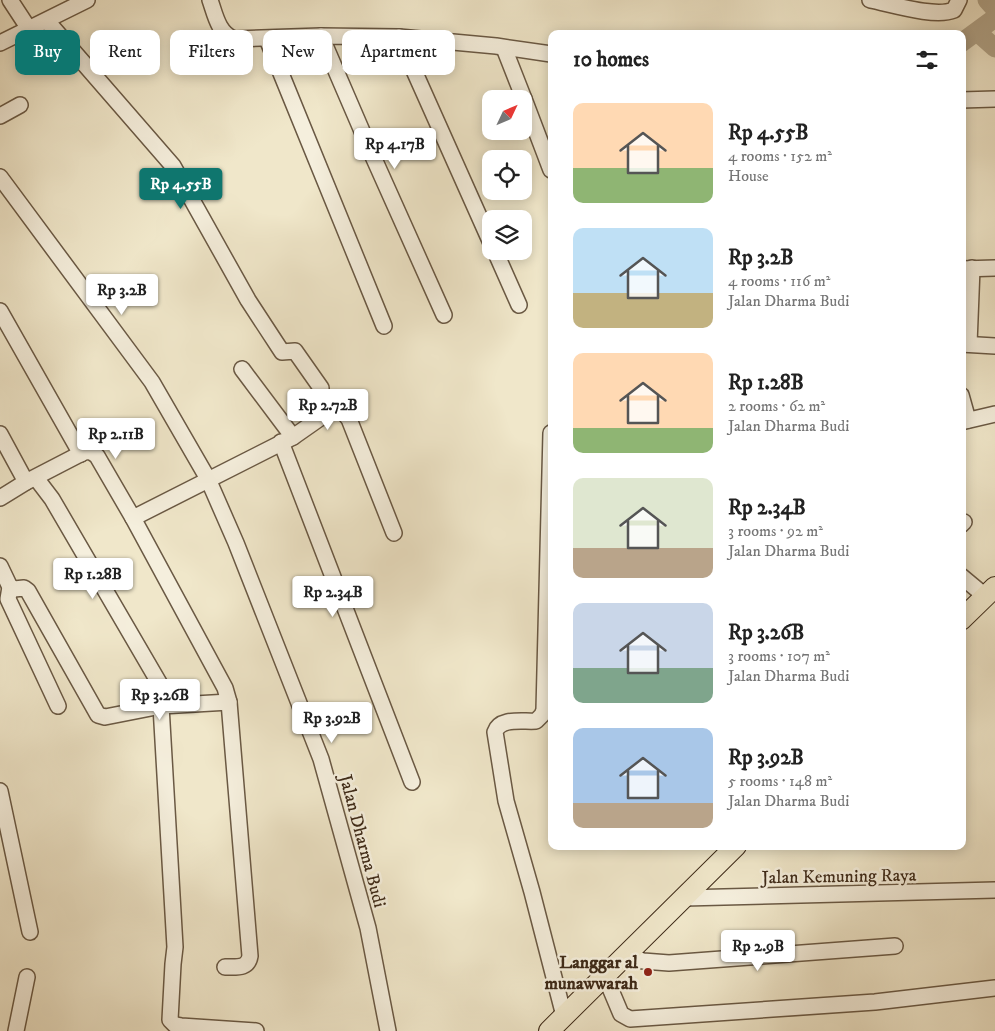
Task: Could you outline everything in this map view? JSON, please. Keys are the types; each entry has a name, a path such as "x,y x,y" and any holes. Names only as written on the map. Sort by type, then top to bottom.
{"main road":[{"path":"966,615 990,592"},
{"path":"549,1031 732,850"}],"street":[{"path":"10,0 29,29"},
{"path":"0,43 87,0"},
{"path":"210,0 218,24 228,37 239,40 263,39"},
{"path":"872,0 905,8 947,13 954,10 958,0"},
{"path":"47,20 173,166 248,300 282,352 294,351 321,388"},
{"path":"455,43 548,54"},
{"path":"504,48 520,90"},
{"path":"332,62 444,315"},
{"path":"282,75 384,326"},
{"path":"415,75 482,223"},
{"path":"966,100 995,99"},
{"path":"0,116 20,105"},
{"path":"532,120 548,162"},
{"name":"Jalan Dharma Budi","path":"0,177 152,382 208,479 236,543 318,750 368,928 388,1031"},
{"path":"499,260 519,305"},
{"path":"966,294 967,269 995,268"},
{"path":"0,312 81,454"},
{"path":"966,345 995,346"},
{"path":"242,369 287,439 412,782"},
{"path":"133,518 287,439 333,409 339,409 349,419 394,532"},
{"path":"966,421 995,414"},
{"path":"0,434 31,480 52,499 166,706 175,947 170,1020 175,1025 181,1026 256,1031"},
{"path":"0,498 81,454 88,451 93,452 133,518 225,688 230,702 250,956 249,961 243,966 226,967"},
{"path":"548,552 544,710 536,721 502,723 497,726 495,732 506,801 564,1016"},
{"path":"0,566 10,588 8,599 58,706"},
{"path":"966,579 990,592"},
{"path":"10,588 24,588 28,591 98,715 105,717 166,706 230,702"},
{"path":"0,791 30,932"},
{"name":"Jalan Kemuning Raya","path":"684,898 995,890"},
{"path":"626,955 643,961 669,963 895,946"},
{"path":"605,976 621,1014 630,1019 875,1002 995,988"},
{"path":"16,1031 27,977"}],"waterway":[{"path":"987,0 995,9"},
{"path":"966,39 995,18"},
{"path":"977,32 995,48"}],"place":[{"name":"Langgar al munawwarah","path":"648,972"}]}
